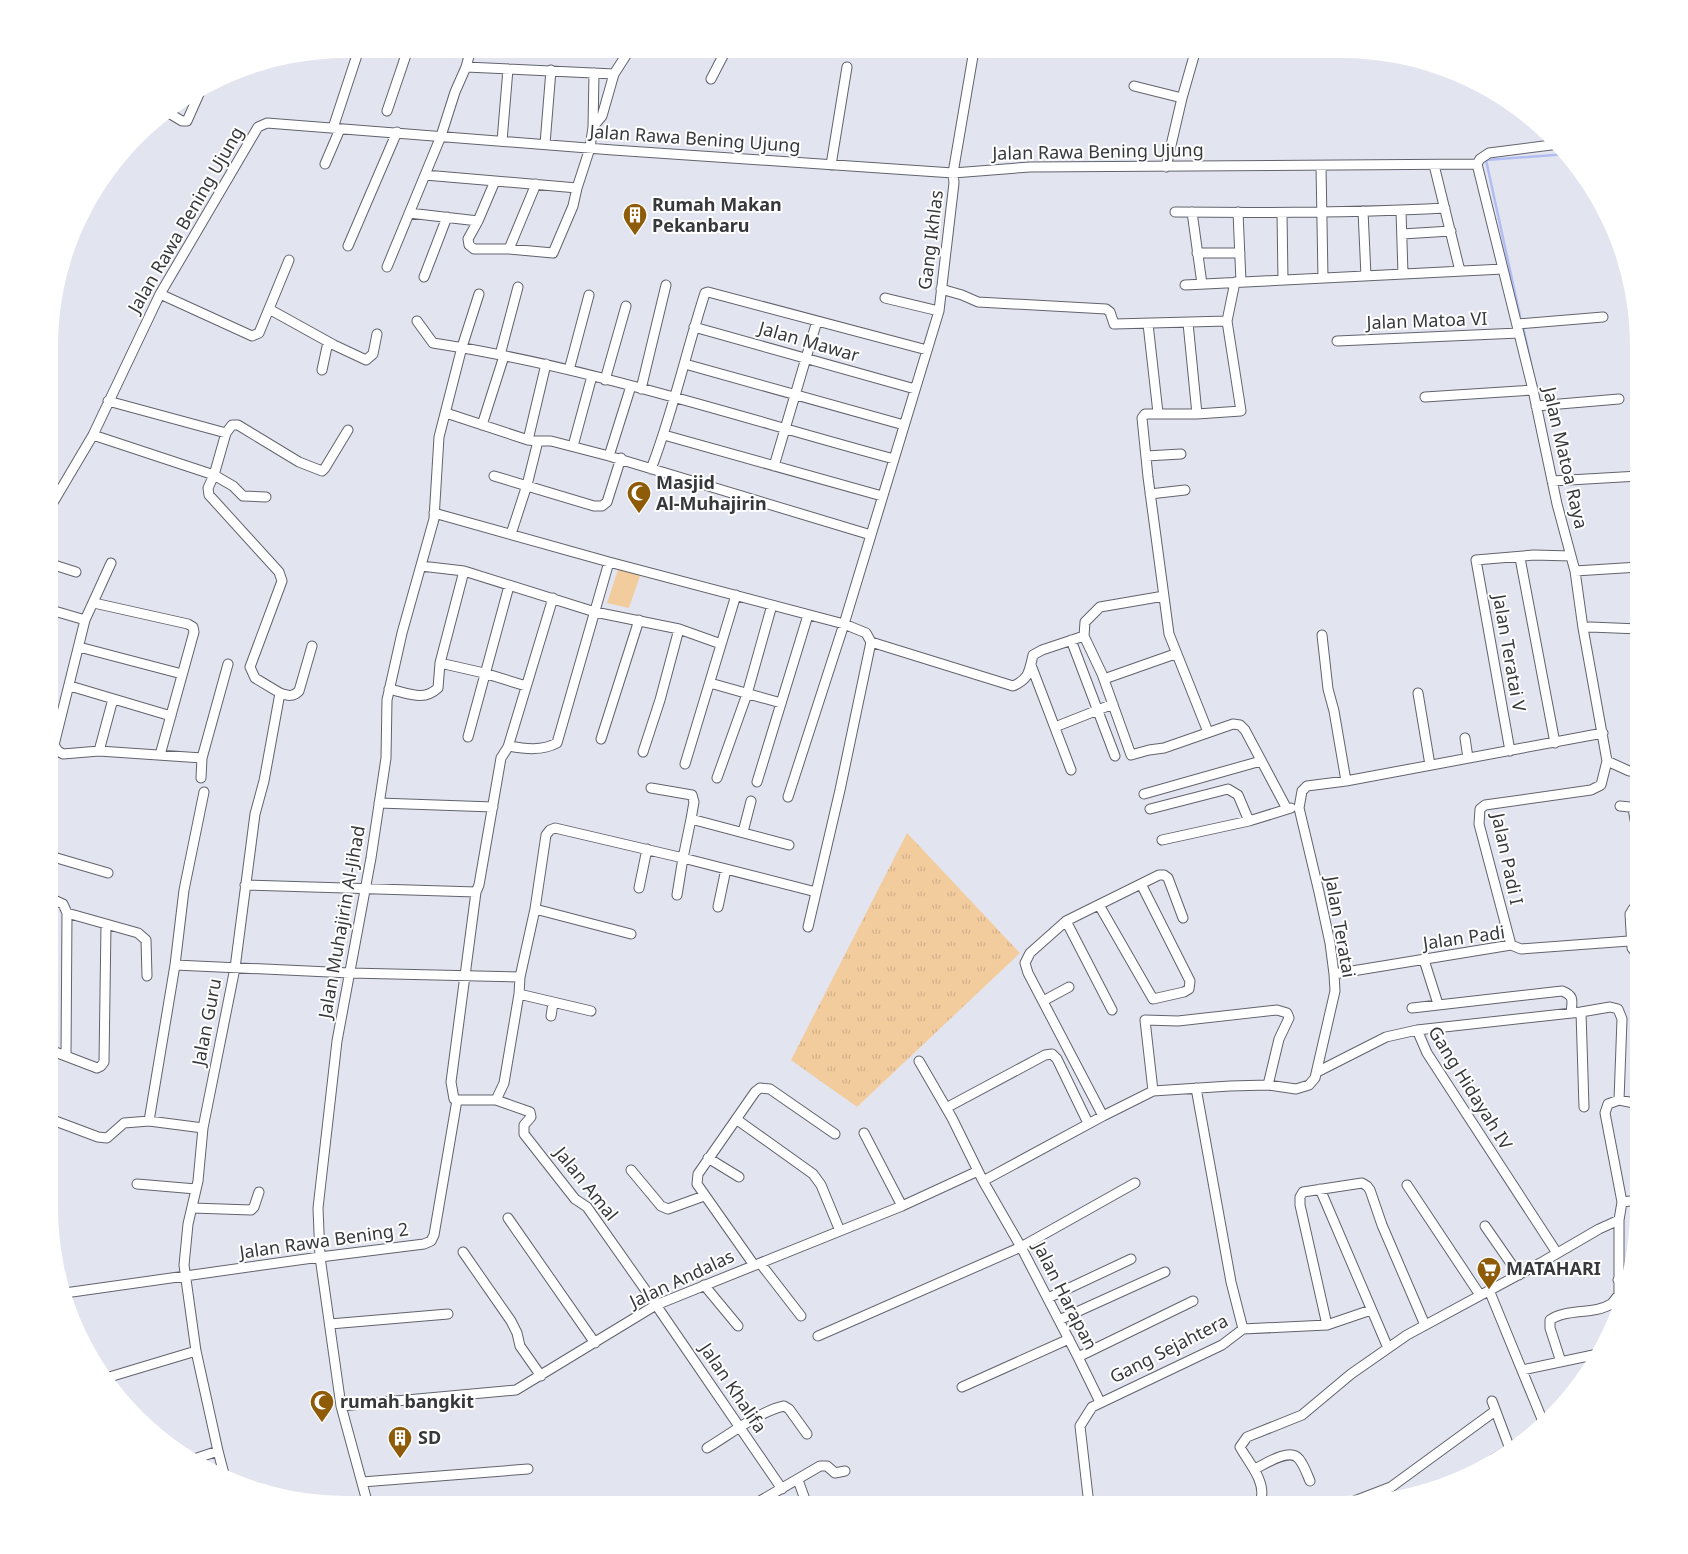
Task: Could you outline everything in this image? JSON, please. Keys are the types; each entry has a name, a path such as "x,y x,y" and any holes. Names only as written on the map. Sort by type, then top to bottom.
{"street":[{"path":"325,164 356,58"},
{"path":"387,111 405,58"},
{"path":"387,267 441,136 468,58"},
{"path":"593,127 602,116 614,74 624,58"},
{"path":"711,79 721,58"},
{"name":"Gang Ikhlas","path":"788,797 844,624 939,311 954,183 953,173 973,58"},
{"path":"1166,167 1191,58"},
{"path":"466,67 614,74"},
{"path":"831,165 847,67"},
{"path":"502,141 508,69"},
{"path":"545,144 550,70"},
{"path":"494,181 468,240 470,245 474,249 509,249 553,253 573,206 590,148 593,127 594,73"},
{"path":"1134,86 1182,98"},
{"path":"173,115 187,121 198,98"},
{"name":"Jalan Rawa Bening Ujung","path":"58,494 93,435 160,294 258,127 267,123 953,173 1030,167 1477,164"},
{"path":"348,246 397,132"},
{"path":"1477,164 1480,159 1489,153 1549,145"},
{"path":"1434,164 1460,271"},
{"name":"Jalan Matoa Raya","path":"1477,164 1533,390 1552,481 1571,556 1607,761"},
{"path":"1321,166 1323,278"},
{"path":"425,175 577,188"},
{"path":"509,249 536,184"},
{"path":"1175,212 1282,213 1401,211 1445,208"},
{"path":"1362,211 1366,276"},
{"path":"1401,211 1403,274"},
{"path":"1192,212 1202,284"},
{"path":"1208,732 1175,654 1169,634 1142,418 1145,414 1197,414 1242,410 1227,321 1238,282 1240,253 1238,212"},
{"path":"409,213 478,221"},
{"path":"1282,213 1283,280"},
{"path":"424,277 447,217"},
{"path":"1402,234 1451,232"},
{"path":"1197,253 1240,253"},
{"path":"160,294 252,336 259,333 288,260"},
{"path":"1186,285 1503,269"},
{"path":"641,389 666,286"},
{"path":"482,425 502,356 518,287"},
{"path":"941,289 978,302 1106,308 1110,312 1114,324 1227,321"},
{"path":"651,469 664,435 694,327 705,294 708,292 927,350"},
{"name":"Jalan Muhajirin Al-Jihad","path":"366,1496 341,1406 320,1257 318,1208 337,1041 365,889 386,758 387,700 402,633 434,513 440,437 462,347 479,294"},
{"path":"569,370 589,295"},
{"path":"885,298 939,311"},
{"path":"605,380 626,306"},
{"path":"269,309 328,342 366,360 373,354 377,334"},
{"name":"Jalan Matoa VI","path":"1337,341 1518,329 1603,317"},
{"path":"416,321 433,343 546,364 674,397 785,430 894,459"},
{"path":"774,466 817,321"},
{"path":"1188,323 1197,414"},
{"path":"1148,324 1158,413"},
{"name":"Jalan Mawar","path":"694,327 915,389"},
{"path":"322,370 328,342"},
{"path":"528,440 546,364"},
{"path":"685,364 904,425"},
{"path":"573,446 592,376"},
{"path":"609,456 630,386"},
{"path":"1425,397 1533,390"},
{"path":"1536,406 1619,399"},
{"path":"108,401 226,433"},
{"path":"446,413 528,440 551,441 621,458 651,469 871,535"},
{"path":"312,646 296,694 289,696 280,693 256,678 250,667 282,581 279,572 209,495 208,488 214,475 226,433 232,425 238,425 299,462 322,471 348,430"},
{"path":"93,435 214,475 233,486 243,496 266,497"},
{"path":"664,435 882,496"},
{"path":"511,534 527,485 538,441"},
{"path":"1146,456 1181,454"},
{"path":"494,476 594,506 602,506 607,502 621,458"},
{"path":"1552,481 1630,477"},
{"path":"1150,494 1185,490"},
{"path":"434,513 609,562 844,624 866,633 871,642 840,790 808,927"},
{"path":"1554,743 1520,558 1534,555 1571,556"},
{"name":"Jalan Teratai V","path":"1510,751 1476,560 1520,558"},
{"path":"509,746 539,749 552,746 557,742 609,562"},
{"path":"58,730 85,620 111,563"},
{"path":"58,566 76,572"},
{"path":"421,566 464,571 595,612 679,629 721,644"},
{"path":"1574,571 1630,567"},
{"path":"389,689 420,696 430,695 438,688 440,663 464,571"},
{"path":"468,737 509,586"},
{"path":"685,764 736,595"},
{"path":"1164,596 1100,607 1085,622 1084,636 1104,679 1131,756 1149,750 1164,748 1233,724 1240,725 1245,730 1287,809"},
{"path":"553,598 509,746 501,758 479,885 476,892 451,1082 454,1098 457,1100 496,1100 504,1084 520,978 535,909 546,835 550,830 555,828 648,849 816,892"},
{"path":"94,603 188,624 193,627 194,632 160,755"},
{"path":"717,778 747,694 772,605"},
{"path":"58,612 85,620"},
{"path":"757,782 808,615"},
{"path":"601,739 639,620"},
{"path":"1583,628 1590,626 1630,628"},
{"path":"644,752 679,629"},
{"path":"1322,635 1328,689 1346,781"},
{"path":"871,642 1013,686 1023,682 1027,676 1033,655 1042,650 1084,636"},
{"path":"1071,640 1115,756"},
{"path":"79,647 182,674"},
{"path":"1104,679 1175,654"},
{"path":"440,663 484,673 526,686"},
{"path":"201,778 202,758 228,664"},
{"path":"1030,665 1071,770"},
{"path":"710,683 781,703"},
{"path":"70,686 171,716"},
{"name":"Jalan Guru","path":"223,1469 196,1351 184,1266 188,1224 196,1188 203,1128 234,968 255,814 264,781 280,693"},
{"path":"1418,693 1430,765"},
{"path":"99,751 113,699"},
{"path":"1055,727 1113,704"},
{"path":"1162,840 1248,821 1287,809 1298,808 1302,791 1307,786 1346,781 1603,733"},
{"path":"1465,738 1468,758"},
{"path":"58,751 63,754 99,751 202,758"},
{"path":"1144,794 1261,761"},
{"path":"1607,761 1630,771"},
{"name":"Jalan Padi I","path":"1510,945 1479,824 1480,809 1484,806 1591,790 1601,785 1607,761"},
{"path":"651,788 692,796 694,802 677,895"},
{"path":"1150,809 1228,789 1238,795 1248,821"},
{"path":"149,1120 175,965 184,890 204,792"},
{"path":"743,832 751,802"},
{"path":"379,803 493,806"},
{"path":"1620,806 1630,807"},
{"name":"Jalan Teratai","path":"1298,808 1319,892 1330,943 1334,974 1335,991 1317,1072"},
{"path":"691,819 789,845"},
{"path":"640,888 648,849"},
{"path":"58,858 108,873"},
{"path":"718,907 726,869"},
{"path":"1102,1116 1028,973 1025,963 1030,953 1066,921 1159,875 1164,875 1168,878 1183,918"},
{"path":"1099,905 1153,999 1184,992 1189,989 1190,981 1142,884"},
{"path":"245,885 476,892"},
{"path":"58,902 63,904 67,913 66,1056"},
{"path":"535,909 631,934"},
{"path":"67,913 143,936 146,940 147,976"},
{"path":"1066,921 1112,1010"},
{"path":"58,1053 97,1068 104,1062 106,925"},
{"name":"Jalan Padi","path":"1334,974 1510,945 1521,949 1629,941"},
{"path":"1424,960 1438,1004"},
{"path":"175,965 520,978"},
{"path":"1043,1001 1069,987"},
{"path":"1412,1008 1562,991 1569,994 1576,1013 1584,1107"},
{"path":"519,994 590,1011"},
{"path":"551,1016 553,1003"},
{"path":"1417,1030 1576,1013 1610,1007 1618,1010 1622,1019 1619,1100"},
{"path":"1153,1091 1145,1020 1178,1020 1277,1010 1287,1013 1289,1018 1280,1039 1268,1085"},
{"name":"Gang Hidayah IV","path":"1317,1072 1386,1037 1417,1030 1427,1053 1557,1254"},
{"path":"946,1108 1045,1055 1052,1054 1057,1059 1088,1123"},
{"name":"Jalan Harapan","path":"919,1061 946,1108 983,1181 1022,1247 1100,1402"},
{"path":"983,1181 1088,1123 1153,1091 1268,1085 1296,1089 1309,1085 1317,1072"},
{"path":"801,1316 757,1264 704,1196 697,1184 697,1179 708,1158 755,1092 760,1088 770,1089 836,1134"},
{"path":"1196,1088 1231,1282 1243,1329"},
{"name":"Jalan Rawa Bening 2","path":"70,1292 163,1278 185,1277 424,1244 431,1240 434,1235 457,1100"},
{"name":"Jalan Amal","path":"496,1100 530,1112 531,1117 524,1125 524,1134 575,1198 587,1207 656,1305"},
{"path":"1619,1290 1619,1220 1622,1202 1606,1113 1608,1104 1619,1100 1630,1102"},
{"path":"58,1122 98,1137 107,1138 124,1123 149,1120 203,1128"},
{"path":"736,1120 813,1174 821,1185 840,1231"},
{"path":"864,1133 902,1206"},
{"path":"708,1158 739,1177"},
{"path":"631,1170 661,1206 668,1209 704,1196"},
{"name":"Jalan Andalas","path":"341,1406 516,1390 656,1305 902,1206 978,1171"},
{"path":"818,1336 1022,1247 1135,1183"},
{"path":"1327,1325 1300,1197 1303,1192 1362,1183 1367,1186 1425,1325"},
{"path":"137,1184 196,1188"},
{"path":"1407,1185 1480,1295"},
{"path":"1320,1189 1388,1348"},
{"path":"192,1208 251,1210 254,1207 259,1192"},
{"path":"1622,1202 1630,1201"},
{"path":"508,1218 595,1343"},
{"path":"1261,1496 1262,1492 1255,1469 1246,1459 1240,1447 1247,1437 1302,1415 1351,1374 1407,1335 1557,1254 1599,1229 1619,1220"},
{"path":"1485,1226 1518,1274"},
{"path":"463,1252 511,1321 520,1346 541,1376"},
{"path":"1048,1298 1131,1259"},
{"path":"1059,1320 1165,1272"},
{"path":"704,1285 738,1326"},
{"path":"1489,1290 1541,1417"},
{"path":"1562,1362 1550,1328 1550,1320 1557,1315 1610,1304 1616,1298"},
{"path":"1078,1357 1193,1300"},
{"name":"Jalan Khalifa","path":"656,1305 782,1489"},
{"name":"Gang Sejahtera","path":"1100,1402 1222,1345 1243,1329 1327,1325 1371,1310"},
{"path":"330,1324 448,1314"},
{"path":"962,1387 1069,1339"},
{"path":"111,1376 196,1351"},
{"path":"1522,1370 1590,1356"},
{"path":"1492,1401 1508,1444"},
{"path":"1088,1496 1080,1426 1092,1407 1100,1402"},
{"path":"707,1448 740,1427 776,1408 784,1406 789,1409 806,1434"},
{"path":"1370,1495 1391,1487 1495,1411"},
{"path":"200,1457 218,1451"},
{"path":"1255,1469 1287,1454 1294,1455 1298,1457 1310,1481"},
{"path":"769,1496 820,1466 827,1466 834,1473 845,1471"},
{"path":"362,1482 528,1469"},
{"path":"798,1480 804,1496"}],"green space":[{"path":"619,567 641,573 629,608 607,603"},
{"path":"907,833 1020,953 857,1107 791,1060"}],"waterway":[{"path":"1520,316 1486,160 1558,155"},
{"path":"1523,326 1532,369"}],"place":[{"name":"Rumah Makan Pekanbaru","path":"635,236"},
{"name":"Masjid Al-Muhajirin","path":"639,514"},
{"name":"MATAHARI","path":"1489,1290"},
{"name":"rumah bangkit","path":"322,1423"},
{"name":"SD","path":"400,1459"}]}
